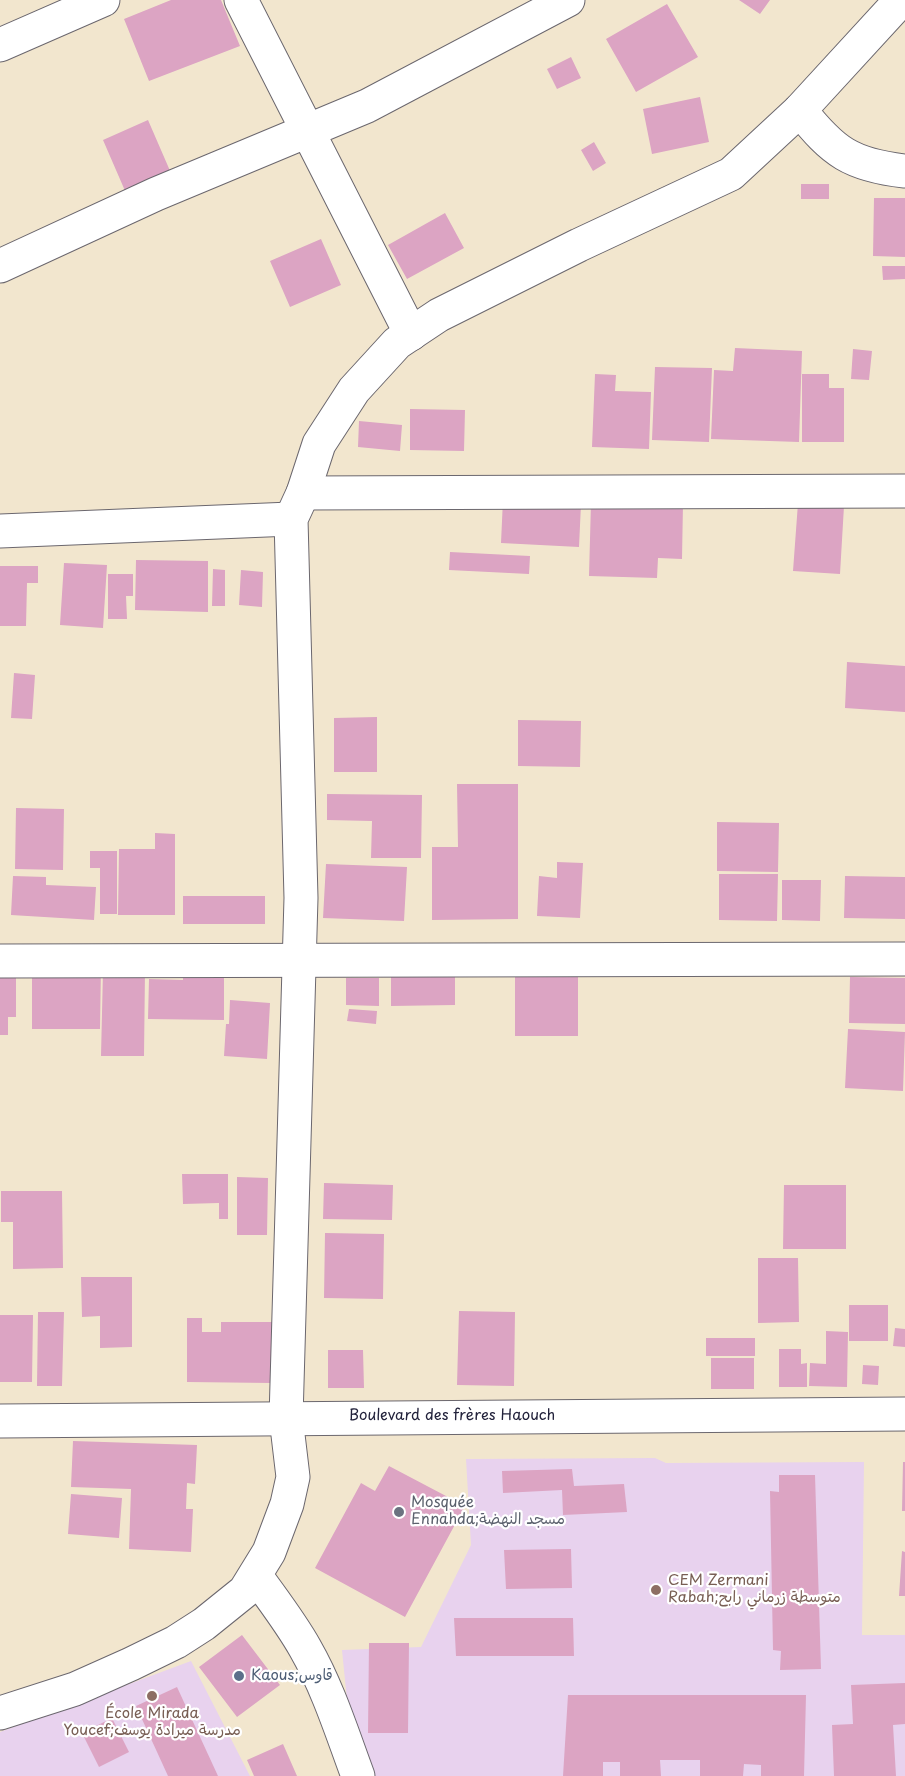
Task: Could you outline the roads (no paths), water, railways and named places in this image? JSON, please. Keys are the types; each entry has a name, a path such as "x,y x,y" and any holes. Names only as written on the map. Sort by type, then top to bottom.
{"street":[{"path":"0,45 103,0"},
{"path":"241,0 411,334"},
{"path":"0,266 156,194 367,106 568,0"},
{"path":"0,1713 75,1689 176,1642 226,1607 245,1591 256,1576 269,1552 287,1504 293,1477 286,1418 302,898 297,506 319,444 354,390 397,343 449,310 579,245 730,174 800,110 901,0"},
{"path":"800,110 822,137 854,160 879,168 905,171"},
{"path":"0,531 297,506 905,491"},
{"path":"0,961 905,959"},
{"name":"Boulevard des frères Haouch","path":"0,1420 905,1414"},
{"path":"256,1576 306,1650 323,1685 358,1776"}],"place":[{"name":"Mosquée Ennahda;مسجد النهضة","path":"399,1512"},
{"name":"CEM Zermani Rabah;متوسطة زرماني رابح","path":"656,1590"},
{"name":"Kaous;قاوس","path":"239,1676"},
{"name":"École Mirada Youcef;مدرسة ميرادة يوسف","path":"152,1696"}]}
